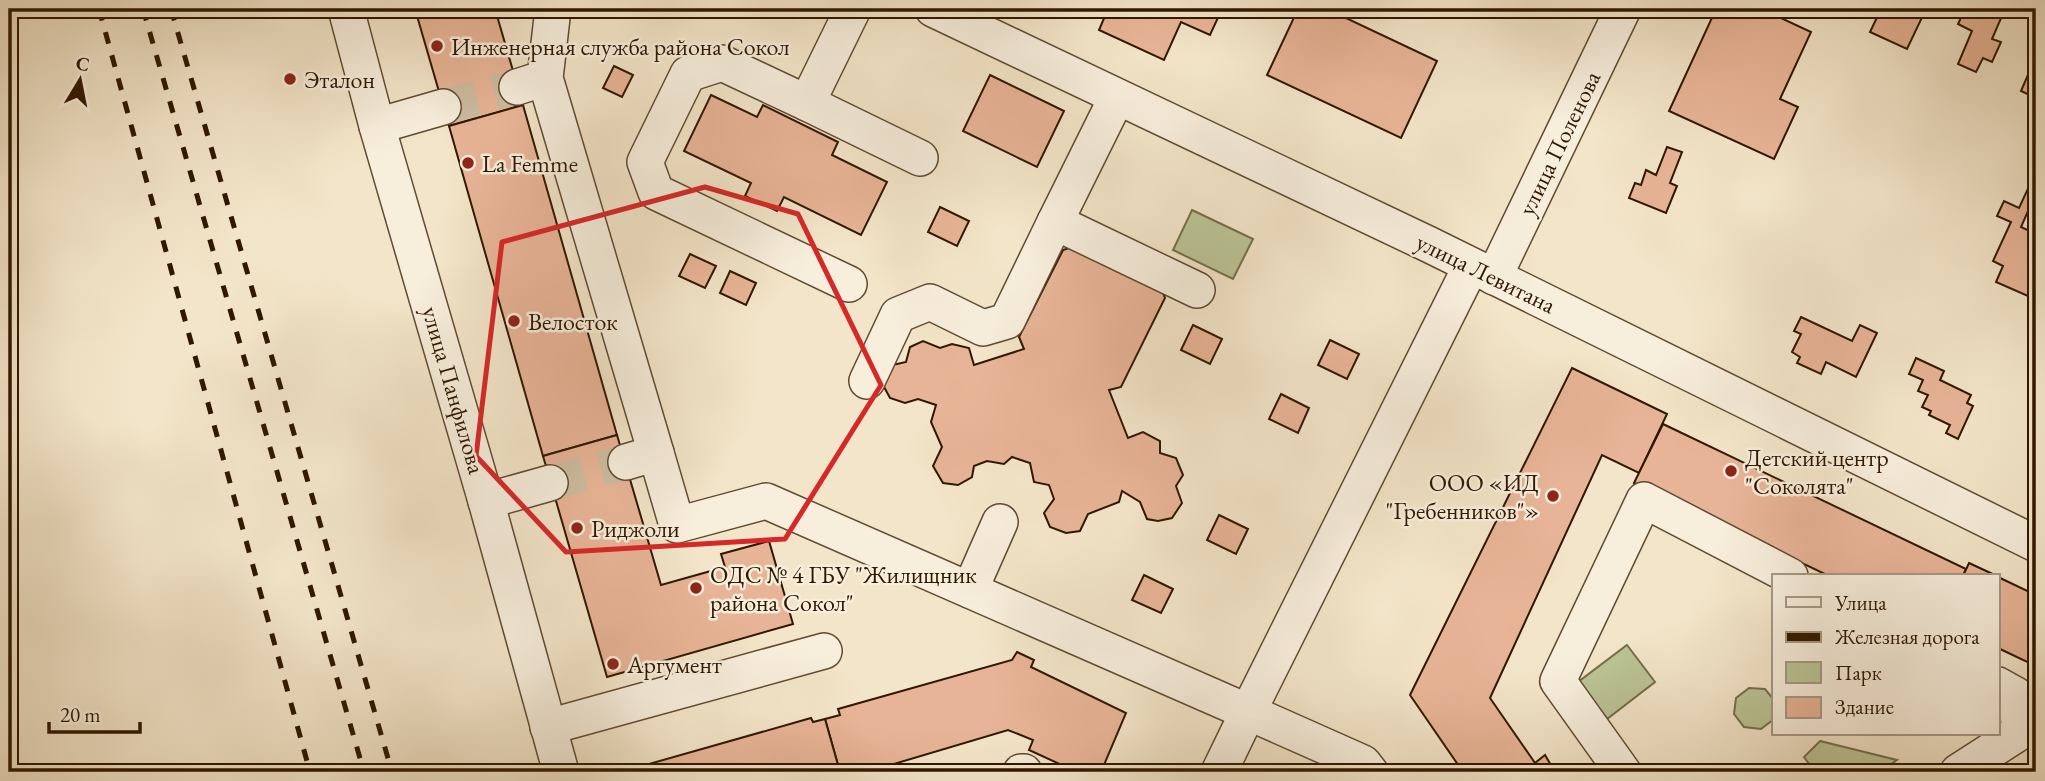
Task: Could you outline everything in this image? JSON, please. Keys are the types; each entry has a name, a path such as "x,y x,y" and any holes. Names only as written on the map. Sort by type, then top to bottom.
{"street":[{"name":"улица Панфилова","path":"346,9 561,772"},
{"path":"553,9 531,82 641,457 677,525 766,501 1363,763 1370,772"},
{"path":"807,103 853,9"},
{"name":"улица Левитана","path":"933,9 1483,271 2036,544"},
{"name":"улица Поленова","path":"1219,772 1248,712 1623,9"},
{"path":"849,285 656,191 645,162 688,74 722,63 920,158"},
{"path":"867,381 898,315 930,302 983,328 1007,321 1117,97"},
{"path":"377,126 443,107"},
{"path":"1055,222 1197,290"},
{"path":"486,501 550,483"},
{"path":"1623,772 1558,681 1644,500 1786,574"},
{"path":"970,590 1000,522"},
{"path":"548,727 824,651"},
{"path":"1958,772 2020,732 2016,695 2000,686"}],"highlighted area":[{"path":"705,187 798,214 881,385 785,539 566,552 476,456 502,242"}],"green space":[{"path":"1192,210 1253,239 1233,279 1173,250"},
{"path":"1627,645 1655,682 1607,719 1578,682"},
{"path":"1749,688 1765,689 1772,698 1772,721 1761,729 1744,727 1734,714 1736,698"},
{"path":"1820,741 1897,760 1880,772 1815,772 1804,757"}],"building":[{"path":"415,9 495,9 523,105 449,126"},
{"path":"1108,9 1222,9 1210,35 1181,22 1164,60 1099,30"},
{"path":"1298,9 1327,9 1437,61 1401,138 1267,75"},
{"path":"1716,9 1767,9 1766,11 1811,32 1780,99 1798,107 1774,159 1669,111"},
{"path":"1881,9 1926,9 1907,49 1870,32"},
{"path":"1965,9 2005,9 1992,39 2001,42 1992,62 1983,58 1976,72 1958,64 1972,31 1958,24"},
{"path":"2036,56 2036,98 2021,91"},
{"path":"614,66 633,75 622,97 603,88"},
{"path":"990,75 1064,111 1037,167 963,131"},
{"path":"711,95 757,117 763,105 838,142 832,155 887,182 861,235 784,197 777,211 745,196 751,183 684,151"},
{"path":"523,105 617,435 543,456 449,126"},
{"path":"1667,147 1682,152 1670,183 1677,186 1666,213 1629,198 1635,183 1641,185 1646,170 1656,175"},
{"path":"2033,178 2036,180 2036,193 2021,227 2036,234 2031,244 2036,246 2035,299 1996,282 2003,266 1993,261 2011,222 1997,216 2004,201 2019,208"},
{"path":"940,207 969,221 957,246 928,232"},
{"path":"1078,245 1160,285 1165,298 1121,387 1109,390 1128,438 1143,432 1160,441 1160,453 1176,458 1183,475 1176,486 1182,503 1172,518 1158,521 1147,519 1140,502 1122,491 1119,502 1088,514 1080,531 1066,533 1050,527 1044,513 1054,499 1049,485 1034,482 1030,463 1012,457 1004,464 987,461 974,466 972,477 958,485 943,483 933,466 942,447 931,422 936,405 918,399 905,403 890,398 883,385 888,366 906,362 910,347 923,341 940,348 952,344 969,348 974,365 1024,349 1019,337 1063,250"},
{"path":"690,254 716,266 705,288 679,276"},
{"path":"730,271 756,283 746,305 720,293"},
{"path":"1801,317 1852,341 1860,325 1877,333 1856,377 1826,362 1821,374 1797,363 1800,357 1792,352 1801,334 1794,331"},
{"path":"1193,325 1222,339 1210,364 1181,350"},
{"path":"1330,340 1359,354 1347,379 1318,365"},
{"path":"1916,358 1944,371 1940,380 1971,395 1967,403 1973,406 1958,439 1946,433 1950,425 1929,415 1931,411 1922,407 1928,395 1918,391 1923,380 1909,374"},
{"path":"1572,368 1667,414 1639,473 1602,455 1490,698 1535,763 1545,755 1555,772 1463,772 1410,695"},
{"path":"1281,394 1309,408 1298,433 1269,419"},
{"path":"1663,424 1966,569 1964,574 1825,574 1634,483"},
{"path":"617,435 661,585 725,567 721,554 769,541 793,624 607,677 543,456"},
{"path":"1219,515 1248,529 1236,554 1207,540"},
{"path":"1969,563 1993,574 1964,574"},
{"path":"1144,575 1173,589 1161,613 1132,600"},
{"path":"2000,578 2036,595 2036,666 2000,649"},
{"path":"1017,652 1034,660 1031,667 1126,713 1101,772 1077,772 1029,750 1033,740 1008,730 867,772 840,772 825,719 840,715 838,709 1012,660"},
{"path":"811,718 813,722 825,719 840,772 636,772 635,768"}],"tunnel":[{"path":"443,107 517,87"},
{"path":"550,483 626,462"}],"railway":[{"path":"99,9 310,772"},
{"path":"143,9 364,772"},
{"path":"171,9 392,772"}],"place":[{"name":"Инженерная служба района Сокол","path":"437,46"},
{"name":"Эталон","path":"290,79"},
{"name":"La Femme","path":"468,163"},
{"name":"Велосток","path":"514,321"},
{"name":"Детский центр \"Соколята\"","path":"1731,471"},
{"name":"ООО «ИД \"Гребенников\"»","path":"1553,496"},
{"name":"Риджоли","path":"577,528"},
{"name":"ОДС № 4 ГБУ \"Жилищник района Сокол\"","path":"696,588"},
{"name":"Аргумент","path":"613,664"}]}
